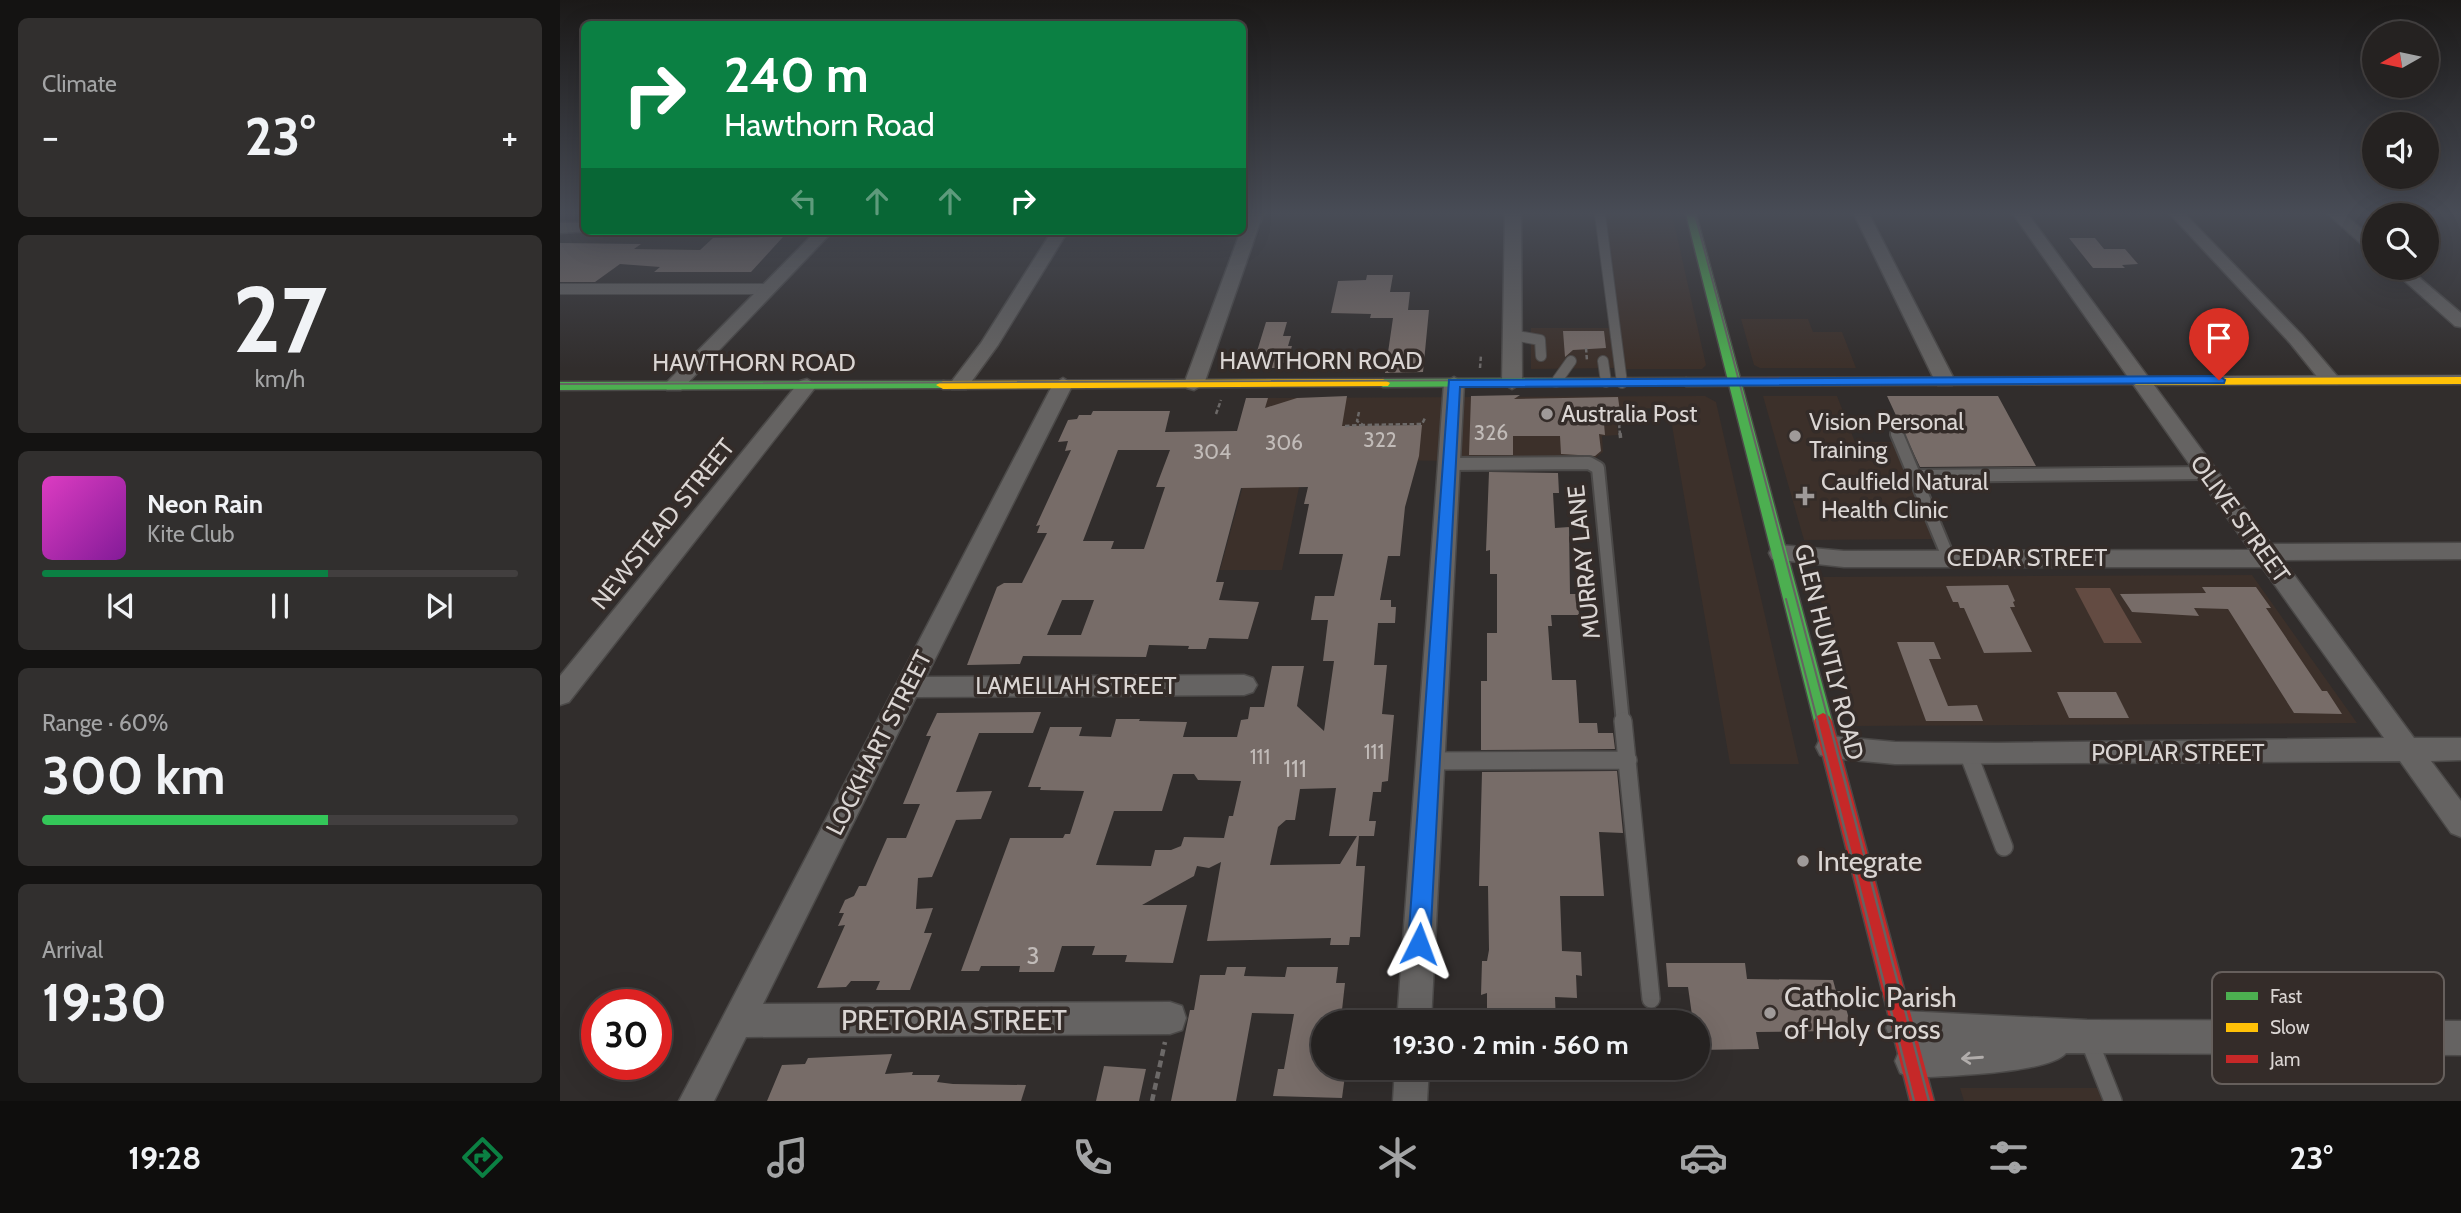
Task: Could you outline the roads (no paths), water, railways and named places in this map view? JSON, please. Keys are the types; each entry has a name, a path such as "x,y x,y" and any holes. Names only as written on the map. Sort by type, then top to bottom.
{"main road":[{"name":"GLEN HUNTLY ROAD","path":"1705,265 1922,1101"},
{"name":"HAWTHORN ROAD","path":"560,386 2461,380"}],"street":[{"path":"678,386 792,265"},
{"path":"966,384 985,361 989,345 1039,265"},
{"path":"1194,384 1237,265"},
{"path":"1513,265 1513,383"},
{"path":"1887,265 1945,381"},
{"name":"OLIVE STREET","path":"2057,265 2461,824"},
{"path":"2226,265 2336,380"},
{"path":"2412,280 2461,321"},
{"path":"1415,1010 1454,383"},
{"name":"LOCKHART STREET","path":"696,1101 1063,384"},
{"name":"NEWSTEAD STREET","path":"560,695 807,385"},
{"name":"CEDAR STREET","path":"1781,559 2210,557 2264,553 2461,551"},
{"name":"LAMELLAH STREET","path":"908,687 1244,685"},
{"name":"POPLAR STREET","path":"1831,754 2461,749"},
{"name":"PRETORIA STREET","path":"737,1021 1170,1018"},
{"path":"1903,1028 2087,1037 2212,1037"},
{"path":"1912,1061 1992,1057 2087,1037"},
{"path":"1410,1101 1411,1080"}],"lane":[{"path":"1604,265 1614,382"},
{"path":"560,289 770,289"},
{"path":"1512,335 1540,340 1541,356"},
{"path":"1603,361 1614,382"},
{"path":"1556,382 1565,363"},
{"path":"1897,434 1949,559"},
{"name":"MURRAY LANE","path":"1448,464 1589,463 1598,468 1651,999"},
{"path":"1915,476 2207,473"},
{"path":"1968,753 2004,846"},
{"path":"1429,761 1628,760"},
{"path":"2087,1037 2113,1101"}],"tram line":[{"path":"1709,265 1738,379"},
{"path":"1738,379 2461,376"},
{"path":"560,384 1738,379"},
{"path":"1738,379 1829,723"},
{"path":"1786,599 1818,723"},
{"path":"1817,721 1914,1101"},
{"path":"1829,721 1929,1101"}],"place":[{"name":"Australia Post","path":"1547,414"},
{"name":"Vision Personal Training","path":"1795,436"},
{"name":"Caulfield Natural Health Clinic","path":"1805,496"},
{"name":"Integrate","path":"1803,861"},
{"name":"Catholic Parish of Holy Cross","path":"1770,1013"}]}
